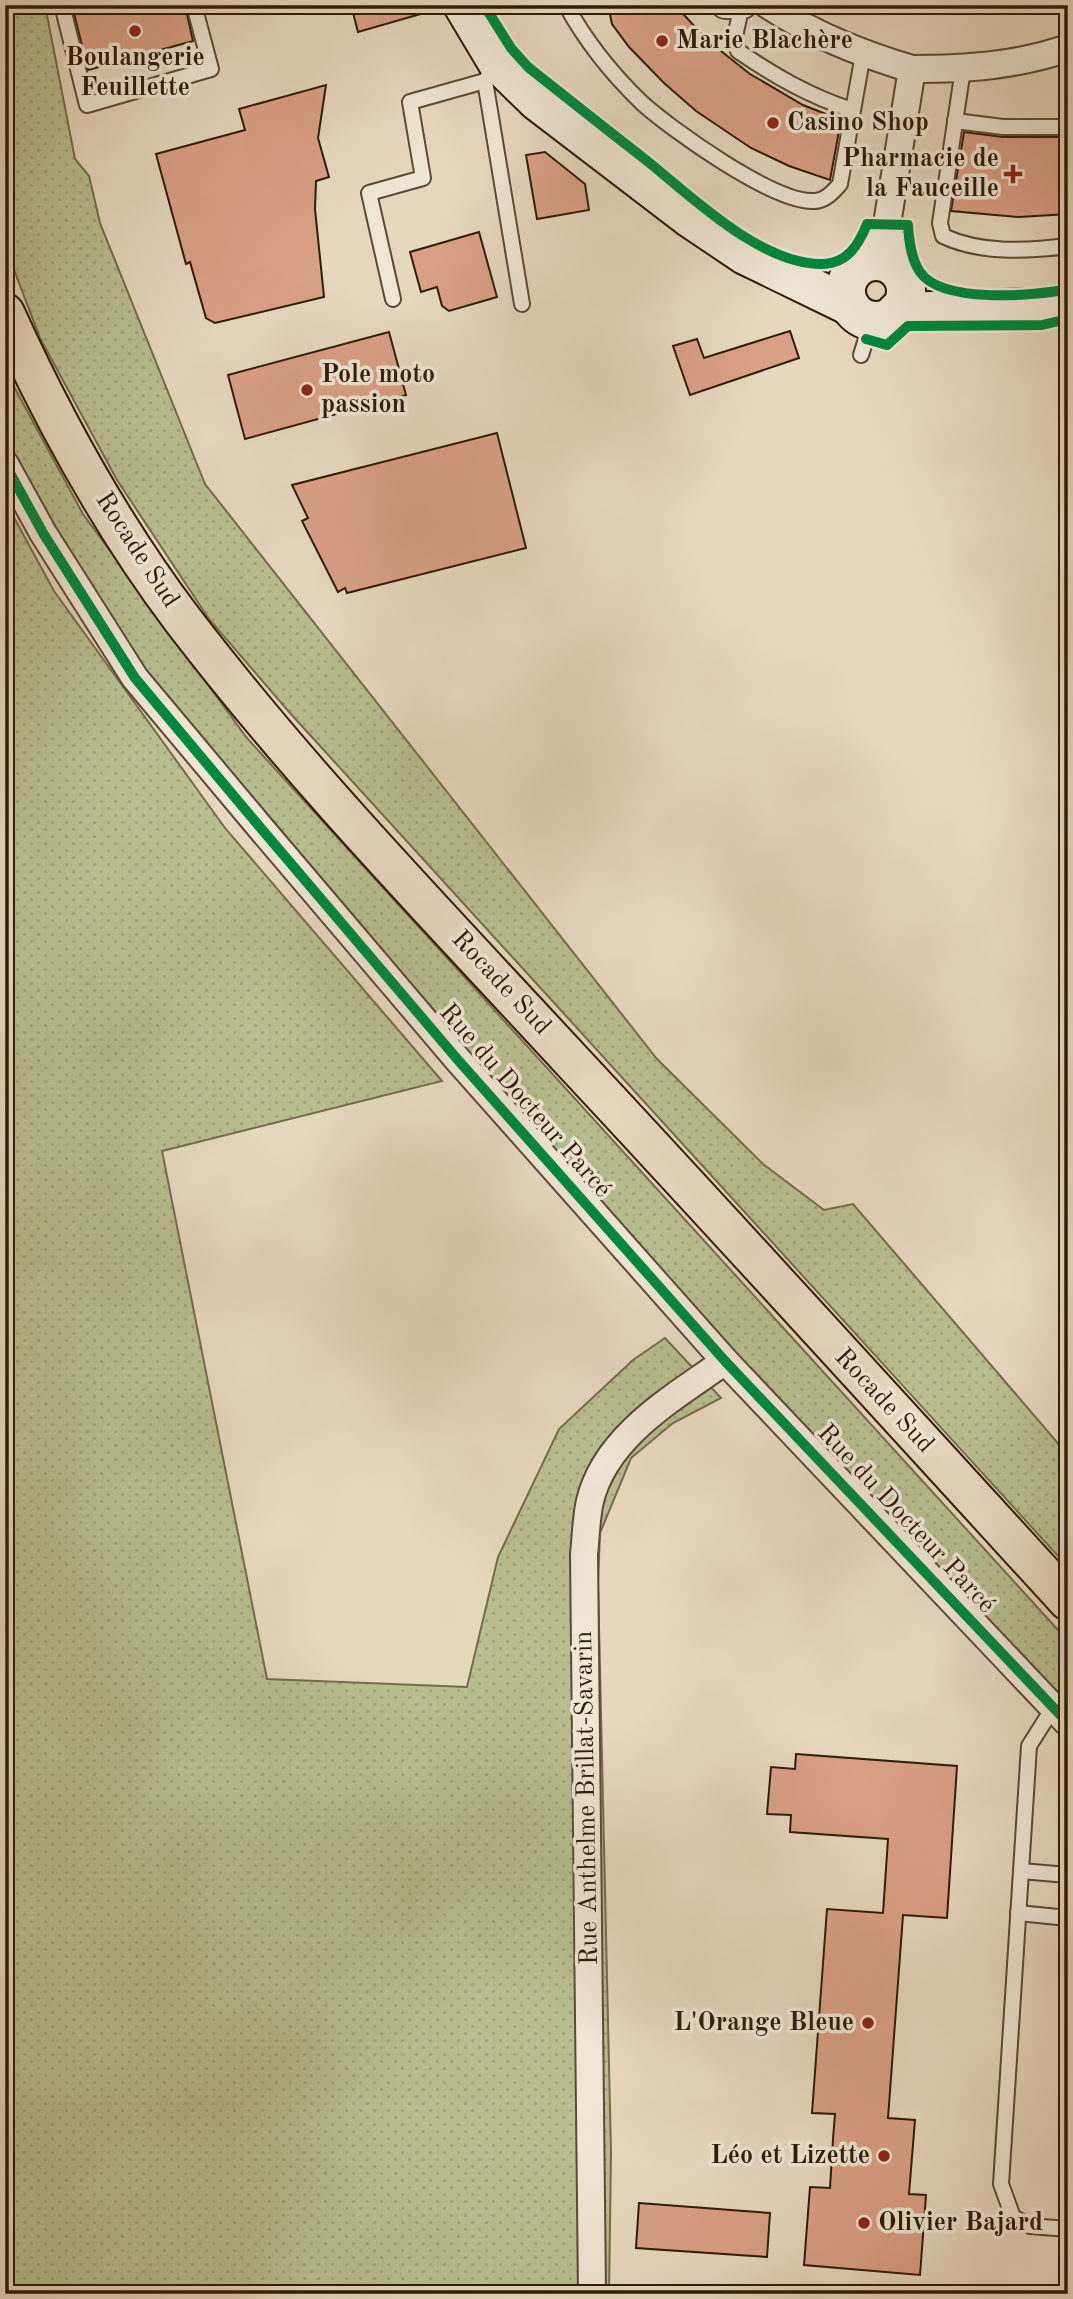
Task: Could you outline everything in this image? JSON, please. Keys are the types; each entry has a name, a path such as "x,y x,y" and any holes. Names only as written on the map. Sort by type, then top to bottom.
{"main road":[{"name":"Rocade Sud","path":"5,313 76,453 131,544 180,616 256,710 419,895 1068,1601"}],"street":[{"path":"463,5 491,72 537,101 690,218 746,255 787,275 875,298 991,310 1068,307"},
{"path":"725,5 743,5"},
{"path":"768,5 796,24 863,54 912,69 963,69 1028,61 1068,48"},
{"path":"875,298 912,69"},
{"name":"Rue du Docteur Parcé","path":"5,464 43,533 135,678 458,1060 725,1361 1060,1716"},
{"name":"Rue Anthelme Brillat-Savarin","path":"592,2294 584,1554 590,1499 609,1460 640,1423 725,1361"}],"lane":[{"path":"62,5 87,105 211,69 194,5"},
{"path":"566,5 594,48 642,102 685,136 745,176 783,193 814,201 831,195 840,184 863,54"},
{"path":"743,5 735,36 738,51 781,80 817,98 852,110"},
{"path":"963,69 940,223 943,236 959,243 995,249 1068,246"},
{"path":"393,299 369,193 423,178 410,102 491,72 522,304"},
{"path":"955,121 1003,127 1068,127"},
{"name":"Rue du Docteur Parcé","path":"1060,1716 1030,1746 1001,2184 1013,2217 1030,2226 1068,2229"},
{"path":"1021,1871 1068,1875"},
{"path":"1018,1913 1068,1918"}],"green space":[{"path":"5,5 45,5 75,159 89,176 100,223 205,484 657,1059 763,1164 824,1210 853,1204 1068,1455 1068,1567 290,713 209,619 117,480 40,338 5,246"},
{"path":"5,370 83,514 247,738 1068,1641 1068,1704 735,1352 468,1052 145,670 54,527 5,437"},
{"path":"5,501 54,591 225,828 442,1081 162,1151 267,1679 467,1687 498,1557 559,1429 633,1360 665,1338 721,1398 673,1423 631,1458 600,1533 598,1582 611,2153 609,2294 5,2294"}],"building":[{"name":"Boulangerie Feuillette","path":"72,5 185,5 193,41 88,70"},
{"path":"351,5 430,5 431,11 358,32"},
{"path":"608,5 675,5 707,40 750,74 803,105 841,120 830,180 789,166 751,148 696,111 629,47 612,24"},
{"path":"326,85 318,138 329,177 316,181 315,209 324,297 215,323 206,318 190,262 186,264 156,154 245,130 239,109"},
{"name":"Pharmacie de la Fauceille","path":"964,132 1003,137 1068,137 1068,214 1019,217 951,211"},
{"path":"545,152 585,184 589,210 537,219 526,155"},
{"path":"479,232 497,297 449,311 442,306 437,287 421,292 410,252"},
{"path":"790,331 799,358 690,395 673,346 697,339 704,358"},
{"path":"389,332 406,395 245,439 228,375"},
{"path":"497,433 526,548 347,593 345,588 338,592 302,521 308,518 292,485"},
{"path":"796,1754 957,1766 947,1918 903,1915 888,2118 915,2120 909,2194 926,2195 920,2275 804,2265 810,2187 830,2188 835,2114 812,2113 827,1909 883,1913 888,1839 790,1832 791,1815 767,1814 771,1767 795,1769"},
{"path":"639,2203 770,2213 767,2257 636,2248"}],"cycle path":[{"path":"484,5 511,48 528,67 728,226 776,253 799,261 832,263 851,251 867,224 908,225 913,256 920,272 931,282 948,289 990,295 1034,294 1068,289"},
{"path":"866,339 887,345 908,326 1042,325 1068,319"},
{"path":"5,464 43,533 135,678 259,826 458,1060 725,1361 1068,1723"}],"place":[{"name":"Boulangerie Feuillette","path":"135,31"},
{"name":"Marie Blachère","path":"662,41"},
{"name":"Casino Shop","path":"773,123"},
{"name":"Pharmacie de la Fauceille","path":"1013,174"},
{"name":"Pole moto passion","path":"307,390"},
{"name":"L'Orange Bleue","path":"868,2023"},
{"name":"Léo et Lizette","path":"884,2156"},
{"name":"Olivier Bajard","path":"864,2223"}]}
